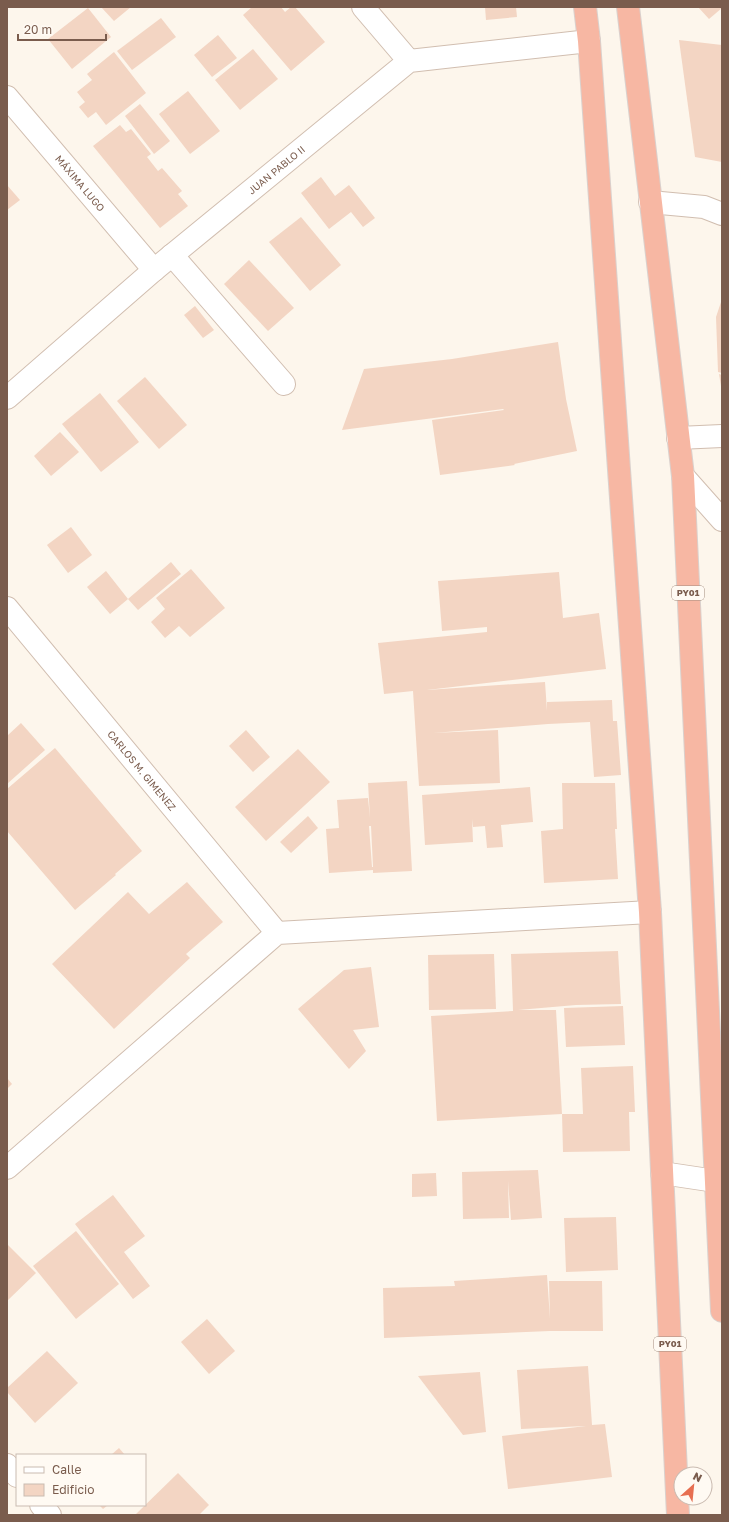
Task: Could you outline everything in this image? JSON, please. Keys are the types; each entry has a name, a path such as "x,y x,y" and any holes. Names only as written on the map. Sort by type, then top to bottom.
{"highway":[{"name":"PY01","path":"586,7 590,41 650,912 678,1515"},
{"name":"PY01","path":"628,7 683,476 719,1181 722,1311"}],"street":[{"path":"363,7 409,61 590,41"},
{"name":"JUAN PABLO II","path":"7,398 154,270 409,61"},
{"name":"MÁXIMA LUGO","path":"7,97 154,270"},
{"path":"650,202 704,207 722,214"},
{"path":"172,255 284,384"},
{"path":"678,438 722,436"},
{"path":"683,476 722,520"},
{"name":"CARLOS M. GIMENEZ","path":"7,608 277,933"},
{"path":"7,1168 277,933 650,912"},
{"path":"662,1173 719,1181"},
{"path":"7,1465 16,1475"},
{"path":"42,1506 50,1515"}],"building":[{"path":"101,7 131,7 114,21"},
{"path":"252,7 281,7 285,12 291,7 295,7 325,42 291,71 243,15"},
{"path":"485,7 516,7 517,17 486,20"},
{"path":"698,7 722,7 722,8 709,19"},
{"path":"88,8 111,37 72,69 48,39"},
{"path":"161,18 176,37 132,70 117,51"},
{"path":"218,35 237,58 212,77 194,55"},
{"path":"679,40 722,45 722,162 695,157"},
{"path":"253,49 278,79 240,110 215,80"},
{"path":"114,52 146,93 106,125 96,112 88,118 79,107 85,102 77,92 92,80 87,74"},
{"path":"188,91 220,131 190,154 159,114"},
{"path":"140,104 170,141 154,154 125,116"},
{"path":"120,125 126,132 131,129 151,154 147,157 158,171 162,168 182,191 178,194 188,206 160,228 93,146"},
{"path":"321,177 335,196 349,185 375,218 363,227 351,212 329,229 301,193"},
{"path":"7,185 20,200 7,210"},
{"path":"301,217 341,265 310,291 269,242"},
{"path":"249,260 294,308 268,331 224,284"},
{"path":"722,299 722,373 718,372 716,317"},
{"path":"195,306 214,330 203,338 184,315"},
{"path":"558,342 566,399 577,451 514,464 515,465 440,475 432,420 504,410 503,409 342,430 364,369 452,359"},
{"path":"719,374 722,375 722,386 721,386"},
{"path":"145,377 187,425 159,449 117,401"},
{"path":"100,393 139,442 101,472 62,424"},
{"path":"60,432 79,452 51,476 34,456"},
{"path":"71,527 92,555 68,573 47,545"},
{"path":"171,562 181,574 138,610 128,599"},
{"path":"191,569 225,608 190,637 179,626 165,638 151,622 165,609 156,598"},
{"path":"106,571 128,599 110,614 87,587"},
{"path":"559,572 563,618 599,613 606,669 427,690 545,682 547,711 547,702 612,700 613,721 617,721 621,775 594,777 590,722 548,724 433,733 498,730 500,783 419,786 413,691 384,694 378,643 487,632 487,627 442,631 438,581"},
{"path":"21,723 45,750 7,784 7,736"},
{"path":"246,730 270,757 253,772 229,746"},
{"path":"55,748 142,851 75,910 7,831 7,789"},
{"path":"298,749 330,782 266,841 235,807"},
{"path":"407,781 412,871 373,873 373,870 329,873 326,829 339,828 337,800 368,798 370,818 368,783","holes":["369,826 371,826 373,867"]},
{"path":"562,783 615,783 617,829 615,829 618,879 544,883 541,831 563,829"},
{"path":"530,787 533,822 501,825 503,847 487,848 485,826 473,827 472,819 473,842 425,845 422,795"},
{"path":"308,816 318,828 291,853 280,842"},
{"path":"187,882 223,922 186,954 190,958 114,1029 52,964 128,892 149,914"},
{"path":"618,951 621,1004 576,1005 518,1010 556,1010 562,1114 437,1121 431,1016 513,1011 511,954"},
{"path":"494,954 496,1009 429,1010 428,955"},
{"path":"371,967 379,1027 353,1030 366,1051 349,1069 298,1009 344,970"},
{"path":"623,1006 625,1045 566,1047 564,1008"},
{"path":"633,1066 635,1112 629,1112 630,1151 563,1152 562,1114 583,1114 581,1068"},
{"path":"7,1078 12,1084 7,1089"},
{"path":"538,1170 542,1218 511,1220 508,1181 509,1218 463,1219 462,1172"},
{"path":"436,1173 437,1196 412,1197 412,1174"},
{"path":"113,1195 145,1236 124,1252 150,1286 133,1299 75,1224"},
{"path":"616,1217 618,1270 566,1272 564,1218"},
{"path":"76,1231 119,1284 76,1319 33,1266"},
{"path":"7,1244 36,1273 7,1301"},
{"path":"547,1275 550,1319 549,1281 602,1281 603,1331 550,1331 384,1338 383,1288 455,1286 454,1281"},
{"path":"207,1319 235,1351 209,1374 181,1342"},
{"path":"47,1351 78,1383 35,1423 7,1392 7,1388"},
{"path":"588,1366 592,1425 605,1424 612,1477 508,1489 502,1436 586,1426 521,1429 517,1370"},
{"path":"480,1372 486,1432 463,1435 418,1376"},
{"path":"119,1448 124,1454 112,1454"},
{"path":"178,1473 209,1505 199,1515 135,1515 146,1506 146,1504"},
{"path":"100,1506 107,1506 103,1509"}]}
